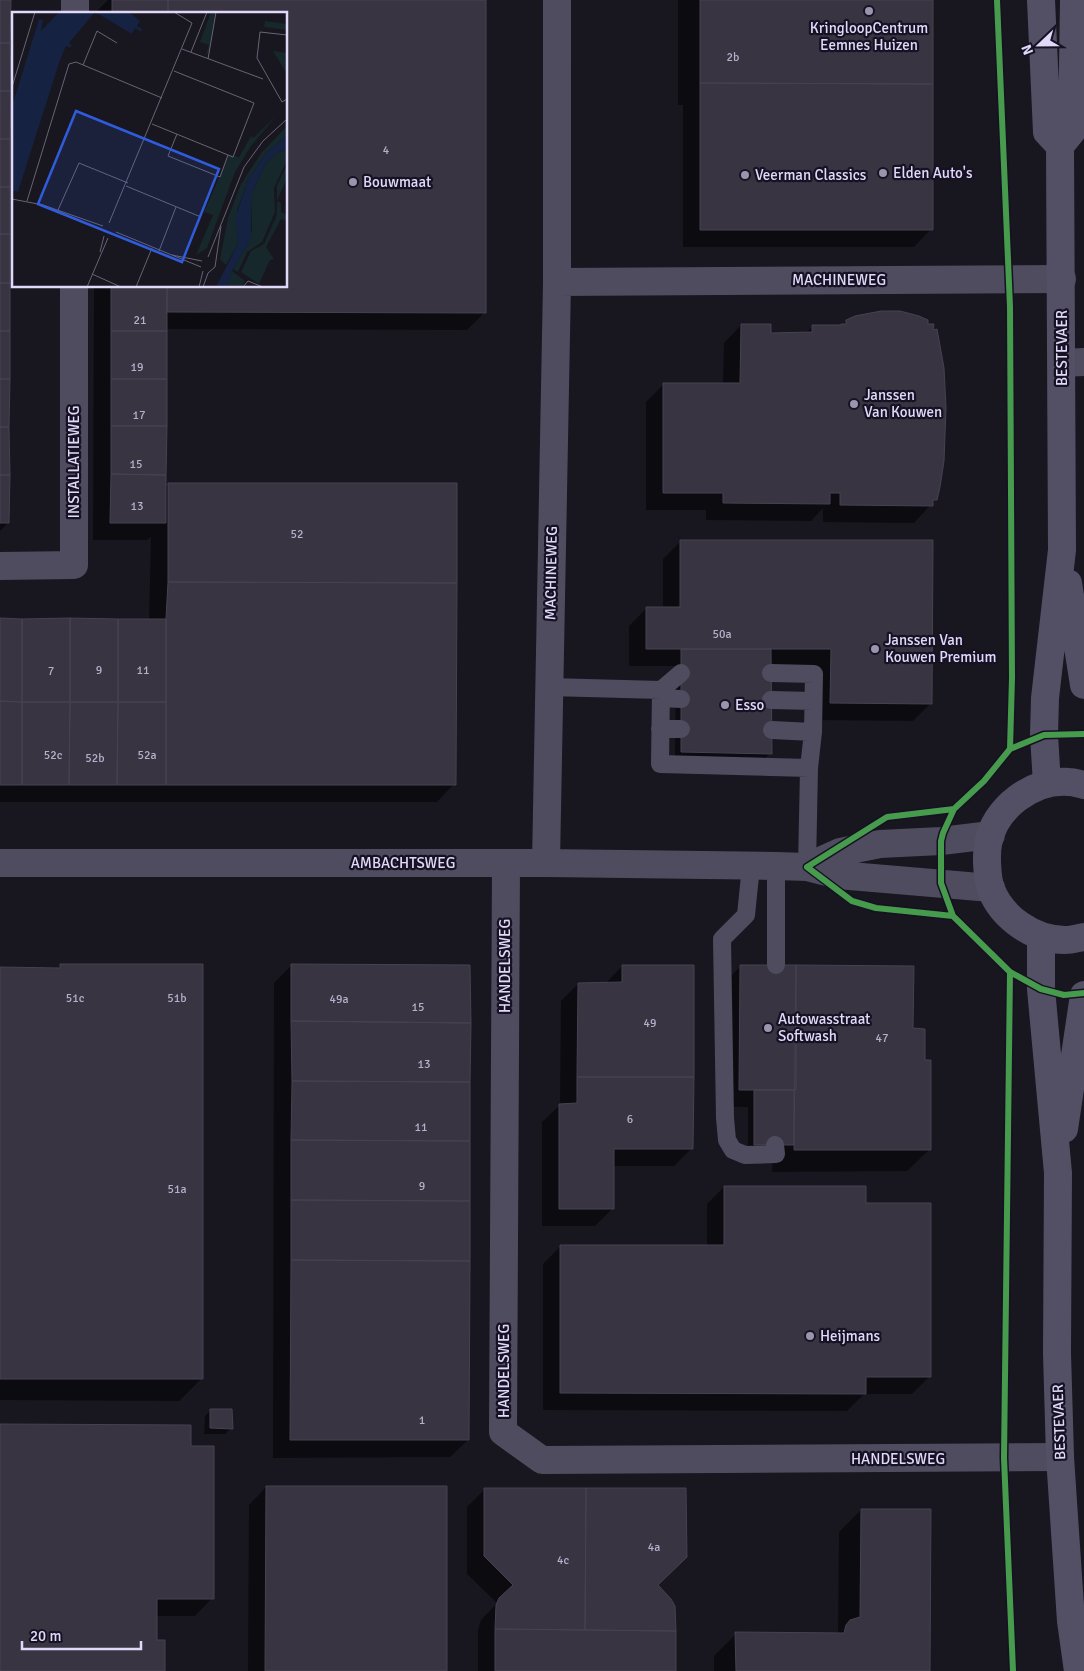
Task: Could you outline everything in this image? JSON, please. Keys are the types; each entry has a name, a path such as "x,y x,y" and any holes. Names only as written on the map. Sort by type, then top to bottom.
{"street":[{"name":"MACHINEWEG","path":"546,863 557,282 557,0"},
{"path":"1041,0 1047,132 1060,146 1072,131 1074,0"},
{"name":"BESTEVAER","path":"1048,784 1044,735 1045,698 1062,550 1073,362 1062,279 1060,146"},
{"name":"MACHINEWEG","path":"557,282 1062,279"},
{"name":"INSTALLATIEWEG","path":"0,566 74,565 74,288"},
{"name":"BESTEVAER","path":"1062,550 1084,685"},
{"path":"1084,785 1069,782 1048,784 1027,791 1010,805 996,822 988,843 988,867 991,888 1003,909 1021,927 1042,936 1065,940 1084,937"},
{"name":"AMBACHTSWEG","path":"807,867 840,852 880,844 941,842 991,835"},
{"name":"AMBACHTSWEG","path":"0,863 546,863 807,867 838,875 991,888"},
{"name":"HANDELSWEG","path":"506,864 503,1432 542,1460 1060,1457"},
{"name":"BESTEVAER","path":"1042,936 1040,989 1058,1173 1057,1352 1060,1457 1071,1621 1078,1671"},
{"name":"BESTEVAER","path":"1058,1173 1084,995"}],"lane":[{"path":"681,672 661,694 660,764 810,768"},
{"path":"771,673 814,674 807,867"},
{"path":"549,686 661,694 681,699"},
{"path":"771,700 813,701"},
{"path":"660,729 681,729"},
{"path":"772,730 813,732"},
{"path":"764,866 776,965"},
{"path":"764,866 746,914 722,939 725,1118 727,1140 733,1150 745,1154 776,1154 775,1145"}],"building":[{"path":"0,0 11,0 10,43 0,43"},
{"path":"112,0 168,0 168,12 112,12"},
{"path":"168,0 486,0 486,313 167,312 167,288 288,288 288,12 168,12"},
{"path":"700,0 933,0 933,84 700,83"},
{"path":"0,43 10,43 11,91 0,91"},
{"path":"700,83 933,84 933,230 700,230"},
{"path":"0,91 11,91 10,139 0,139"},
{"path":"0,139 10,139 10,187 0,187"},
{"path":"0,187 10,187 10,234 0,234"},
{"path":"0,234 10,234 10,283 0,283"},
{"path":"0,283 10,283 10,331 0,331"},
{"path":"111,288 167,288 167,331 111,331"},
{"path":"881,311 900,311 919,316 928,320 928,324 934,324 933,330 937,329 944,368 946,408 944,461 937,500 933,500 933,506 840,505 840,493 830,493 830,504 723,503 723,493 663,493 663,383 740,383 741,324 771,324 771,333 812,332 812,325 846,324 846,320 855,316"},
{"path":"0,331 10,331 10,379 0,379"},
{"path":"111,331 167,331 167,379 111,379"},
{"path":"0,379 10,379 9,427 0,427"},
{"path":"111,379 167,379 167,426 111,426"},
{"path":"111,426 167,426 166,475 111,474"},
{"path":"0,427 9,427 10,475 0,475"},
{"path":"111,474 166,475 166,523 110,523"},
{"path":"0,475 10,475 9,523 0,523"},
{"path":"168,483 457,483 457,583 168,582"},
{"path":"680,540 933,540 932,704 830,703 831,649 646,649 646,607 680,607"},
{"path":"168,582 457,583 456,785 166,785 166,619"},
{"path":"0,618 22,619 22,702 0,701"},
{"path":"70,618 70,702 22,702 22,619"},
{"path":"70,618 118,619 118,702 70,702"},
{"path":"118,619 166,619 166,702 118,702"},
{"path":"681,649 771,649 772,754 681,752"},
{"path":"0,701 22,702 22,785 0,785"},
{"path":"22,702 70,702 69,785 22,785"},
{"path":"70,702 118,702 117,785 69,785"},
{"path":"118,702 166,702 166,785 117,785"},
{"path":"60,964 203,964 203,1379 0,1379 0,967 60,968"},
{"path":"291,964 470,965 471,1023 291,1021"},
{"path":"622,965 694,965 694,1077 577,1077 578,983 622,982"},
{"name":"Autowasstraat Softwash","path":"740,965 796,965 796,1090 739,1090"},
{"path":"796,965 914,966 913,1028 925,1029 925,1060 931,1060 931,1150 794,1150"},
{"path":"291,1021 471,1023 470,1082 292,1081"},
{"path":"577,1077 694,1077 693,1149 614,1149 614,1209 559,1209 559,1104 577,1103"},
{"path":"292,1081 470,1082 470,1141 291,1140"},
{"path":"754,1090 794,1090 794,1145 754,1145"},
{"path":"291,1140 470,1141 470,1201 291,1200"},
{"path":"724,1186 866,1186 866,1203 931,1203 931,1377 866,1377 866,1394 560,1393 560,1245 724,1245"},
{"path":"291,1200 470,1201 470,1261 291,1260"},
{"path":"291,1260 470,1261 469,1440 290,1440"},
{"path":"210,1409 232,1409 233,1429 210,1428"},
{"path":"0,1424 191,1425 191,1446 214,1446 214,1599 157,1599 157,1640 165,1640 165,1671 0,1671"},
{"path":"266,1486 447,1486 447,1671 265,1671"},
{"path":"484,1488 586,1488 585,1630 495,1629 496,1605 499,1598 513,1585 484,1556"},
{"path":"586,1488 686,1488 687,1557 658,1585 675,1606 676,1631 585,1630"},
{"path":"861,1509 931,1509 930,1671 736,1671 735,1632 844,1633 846,1625 850,1620 860,1617"},
{"path":"495,1629 676,1631 676,1671 495,1671"}],"cycle path":[{"path":"997,0 1010,307 1012,678 1010,749 984,781 954,809 941,841 941,883 953,916 1010,972 1004,1458 1013,1671"},
{"path":"1010,749 1044,735 1084,734"},
{"path":"953,916 876,908 852,901 807,867 887,817 954,809"},
{"path":"1010,972 1041,989 1064,995 1084,993"}],"place":[{"name":"KringloopCentrum Eemnes Huizen","path":"869,11"},
{"name":"Elden Auto's","path":"883,173"},
{"name":"Veerman Classics","path":"745,175"},
{"name":"Bouwmaat","path":"353,182"},
{"name":"Janssen Van Kouwen","path":"854,404"},
{"name":"Janssen Van Kouwen Premium","path":"875,649"},
{"name":"Esso","path":"725,705"},
{"name":"Autowasstraat Softwash","path":"768,1028"},
{"name":"Heijmans","path":"810,1336"}]}
